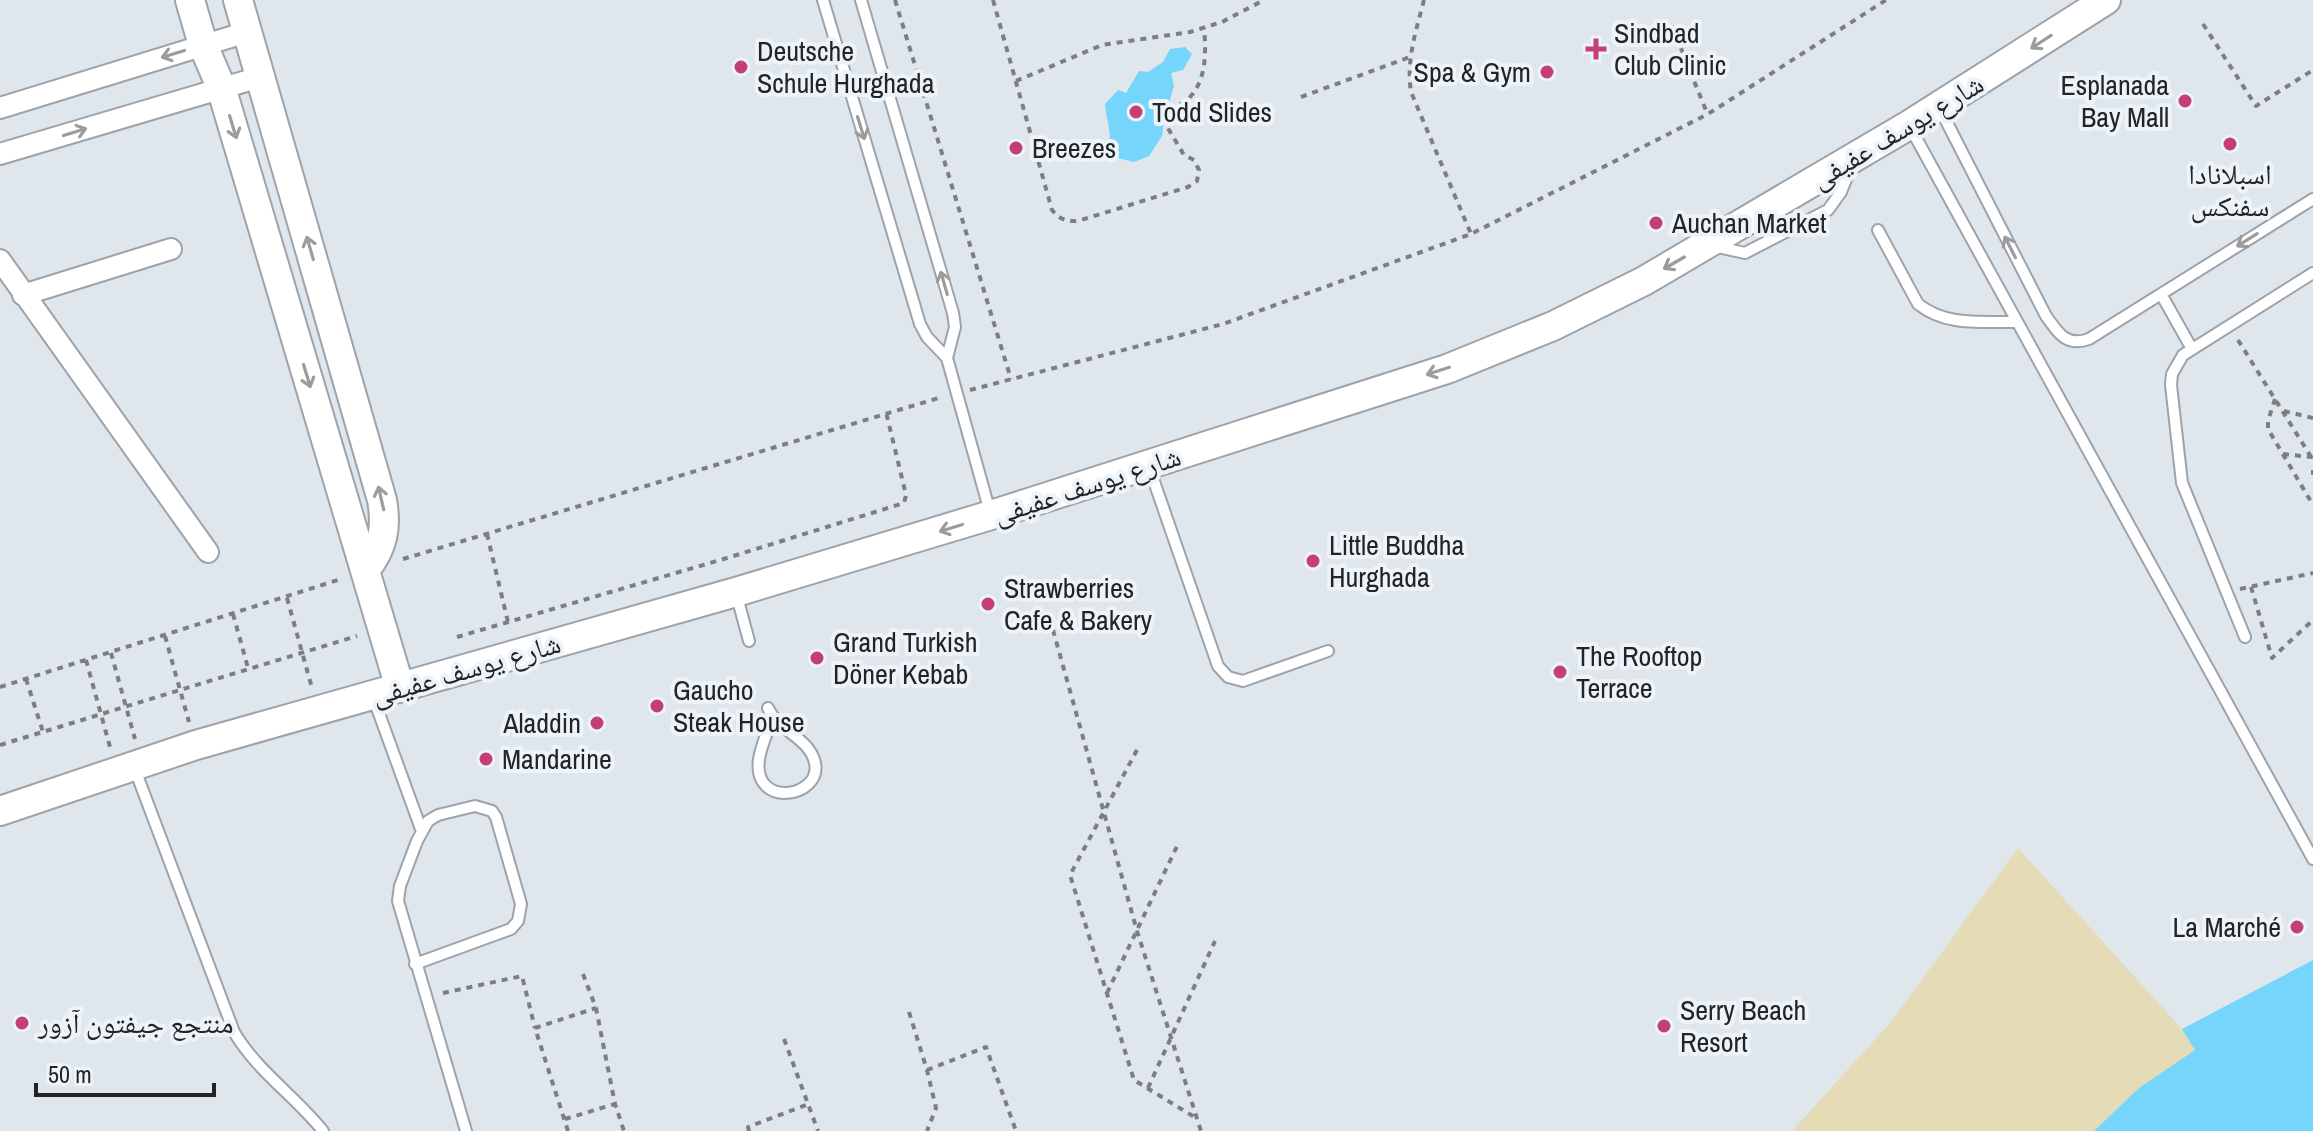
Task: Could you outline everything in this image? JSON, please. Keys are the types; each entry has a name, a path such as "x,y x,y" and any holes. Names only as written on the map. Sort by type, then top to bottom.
{"street":[{"path":"190,0 203,45 221,87 365,570 381,629 386,692"},
{"path":"238,0 382,500 384,537 377,555 365,570"},
{"name":"شارع يوسف عفيفى","path":"0,811 196,745 736,592 991,515 1460,363 1553,326 1644,281 1939,107 2106,0"},
{"path":"0,108 247,32"},
{"path":"0,154 260,77"},
{"path":"23,295 171,249"},
{"path":"0,260 208,552"}],"lane":[{"path":"823,0 920,324 935,347 947,358"},
{"path":"861,0 953,313 955,327 947,358 991,515"},
{"path":"1939,107 2046,316 2065,340 2081,342 2089,339 2313,199"},
{"path":"1909,125 2313,859"},
{"path":"1878,230 1918,304 1925,309 1951,321 2017,322"},
{"path":"2245,637 2182,483 2171,385 2176,364 2192,349 2313,273"},
{"path":"2161,294 2192,349"},
{"path":"1148,465 1218,666 1228,677 1243,681 1328,651"},
{"path":"736,592 749,641"},
{"path":"386,692 421,829"},
{"path":"770,713 801,741 812,754 816,767 803,789 790,795 764,785 759,774 759,760 770,713"},
{"path":"130,766 234,1032 254,1061 323,1131"},
{"path":"415,964 511,929 518,921 521,904 492,811 475,806 438,815 421,829 400,886 398,901 415,964 466,1131"}],"path":[{"path":"895,0 1011,379"},
{"path":"993,0 1052,210 1062,220 1081,220 1188,187 1197,181 1199,170 1194,160 1184,155 1166,125 1171,110 1190,98 1201,76 1206,52 1204,28"},
{"path":"1016,81 1102,45 1204,28 1264,0"},
{"path":"1424,0 1410,57 1408,74 1411,92 1471,234"},
{"path":"0,687 287,598 365,570 886,412 1223,324 1471,234 1708,114 1886,0"},
{"path":"2203,24 2256,106 2313,70"},
{"path":"1672,26 1708,114"},
{"path":"1301,97 1410,57"},
{"path":"2229,326 2312,456"},
{"path":"2275,399 2268,425 2313,505"},
{"path":"2282,411 2313,418"},
{"path":"457,637 904,503 906,495 886,412"},
{"path":"2283,454 2312,456"},
{"path":"487,534 508,622"},
{"path":"2226,592 2313,573"},
{"path":"2251,587 2272,658 2313,620"},
{"path":"287,598 318,710"},
{"path":"233,614 248,668"},
{"path":"0,745 381,629"},
{"path":"1053,630 1137,931 1201,1131"},
{"path":"165,636 196,745"},
{"path":"111,653 126,706 130,766"},
{"path":"86,660 101,713 130,766"},
{"path":"26,679 43,732"},
{"path":"1137,750 1070,875 1134,1080 1198,1120"},
{"path":"1106,995 1179,842"},
{"path":"1148,1088 1215,941"},
{"path":"583,974 596,1008 615,1104 624,1131"},
{"path":"443,993 522,976 568,1131"},
{"path":"535,1028 596,1008"},
{"path":"909,1012 936,1108 927,1131"},
{"path":"784,1039 818,1131"},
{"path":"927,1070 986,1047 1016,1131"},
{"path":"565,1119 615,1104"},
{"path":"749,1131 748,1127 806,1105"}],"sand":[{"path":"2018,848 2182,1029 2196,1050 2139,1088 2094,1131 1792,1131 1891,1022"}],"water":[{"name":"Todd Slides","path":"1185,47 1192,54 1183,70 1171,73 1174,86 1162,136 1149,156 1134,162 1118,158 1109,147 1105,104 1118,90 1126,93 1139,71 1148,72 1163,62 1170,49"},
{"path":"2313,960 2313,1131 2094,1131 2139,1088 2195,1050 2182,1029"}],"place":[{"name":"Sindbad Club Clinic","path":"1596,49"},
{"name":"Deutsche Schule Hurghada","path":"741,67"},
{"name":"Spa & Gym","path":"1547,72"},
{"name":"Esplanada Bay Mall","path":"2185,101"},
{"name":"Todd Slides","path":"1136,112"},
{"name":"اسبلانادا سفنكس","path":"2230,144"},
{"name":"Breezes","path":"1016,148"},
{"name":"Auchan Market","path":"1656,223"},
{"name":"Little Buddha Hurghada","path":"1313,561"},
{"name":"Strawberries Cafe & Bakery","path":"988,604"},
{"name":"Grand Turkish Döner Kebab","path":"817,658"},
{"name":"The Rooftop Terrace","path":"1560,672"},
{"name":"Gaucho Steak House","path":"657,706"},
{"name":"Aladdin","path":"597,723"},
{"name":"Mandarine","path":"486,759"},
{"name":"La Marché","path":"2297,927"},
{"name":"منتجع جيفتون آزور","path":"22,1023"},
{"name":"Serry Beach Resort","path":"1664,1026"}]}
